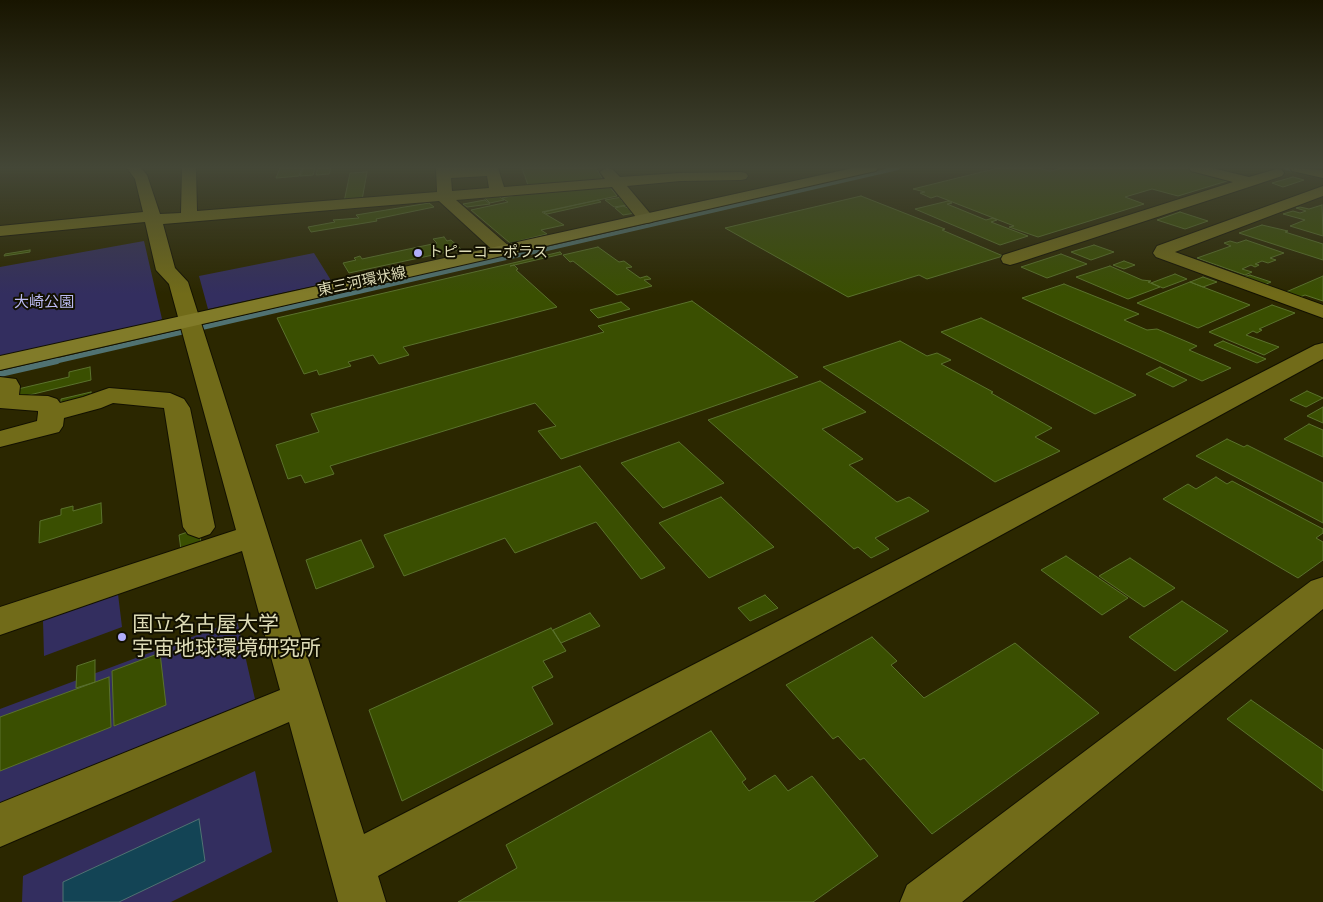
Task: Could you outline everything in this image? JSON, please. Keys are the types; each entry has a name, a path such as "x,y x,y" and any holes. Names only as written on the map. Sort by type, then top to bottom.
{"main road":[{"name":"東三河環状線","path":"0,363 681,210"}],"street":[{"path":"150,210 166,270 178,282 362,902"},
{"path":"189,210 189,217"},
{"path":"0,231 274,210"},
{"path":"458,210 504,251"},
{"path":"639,210 646,218"},
{"path":"1010,259 1162,210"},
{"path":"1274,210 1164,250 1162,253 1323,312"},
{"path":"352,865 1323,350"},
{"path":"0,384 7,384 8,386 6,399 8,402 45,403 50,407 50,426 0,439"},
{"path":"50,414 92,403 109,394 170,401 175,404 199,527"},
{"path":"0,621 253,536"},
{"path":"924,902 1323,590"},
{"path":"0,825 302,698"}],"green space":[{"name":"大崎公園","path":"144,241 162,319 154,324 0,358 0,267"},
{"path":"314,253 332,282 208,309 199,276"},
{"path":"118,594 122,627 44,656 43,620"},
{"path":"237,620 257,708 0,816 0,709"},
{"path":"255,771 272,852 171,902 22,902 23,876"}],"water":[{"path":"199,819 205,861 119,902 63,902 63,882"}],"building":[{"path":"386,210 419,210 376,219 377,221 311,232 308,227 335,222 333,220 359,218 356,215"},
{"path":"471,210 551,210 542,212 564,225 541,230 547,234 510,243"},
{"path":"553,210 565,210 547,214 544,212"},
{"path":"617,210 631,210 635,213 623,215"},
{"path":"801,210 897,210 945,229 942,230 1003,256 927,279 919,275 848,297 725,228"},
{"path":"918,210 962,210 986,220 993,218 997,220 991,222 1028,236 1000,245"},
{"path":"973,210 1124,210 1038,237 1009,227 1014,226"},
{"path":"1303,210 1322,210 1323,236 1290,226 1305,220 1283,214 1293,211 1300,213 1306,211"},
{"path":"1180,212 1208,221 1185,229 1157,220"},
{"path":"1262,225 1288,231 1285,232 1323,244 1323,260 1239,233"},
{"name":"トピーコーポラス","path":"444,237 447,241 451,240 461,249 349,273 343,263 356,260 354,258 360,256 362,259 437,243 433,239"},
{"path":"1246,240 1284,253 1270,258 1276,260 1268,263 1262,261 1255,264 1259,265 1255,267 1251,265 1242,269 1252,272 1245,275 1197,258 1231,246 1224,243 1230,241 1237,243"},
{"path":"1094,245 1114,252 1091,260 1071,252"},
{"path":"598,247 619,262 624,261 632,267 626,268 640,278 647,276 651,279 644,280 652,286 617,295 563,255"},
{"path":"30,250 30,252 4,256 5,254"},
{"path":"560,252 562,254 514,265 518,269 516,270 557,307 403,347 409,355 379,364 373,355 348,362 351,366 319,375 317,370 304,374 277,318"},
{"path":"1061,254 1087,264 1047,278 1021,267"},
{"path":"1124,261 1135,265 1124,269 1113,265"},
{"path":"1110,266 1142,280 1151,281 1148,282 1160,287 1128,299 1076,277"},
{"path":"1175,274 1187,279 1163,288 1151,283"},
{"path":"1250,275 1271,282 1264,285 1243,277"},
{"path":"1323,276 1323,301 1305,295 1300,297 1286,292"},
{"path":"1203,277 1217,282 1203,287 1190,282"},
{"path":"1190,282 1250,305 1198,328 1137,303"},
{"path":"1064,284 1139,314 1124,320 1147,330 1157,329 1197,346 1189,350 1231,368 1202,381 1022,298"},
{"path":"692,301 798,377 561,459 538,431 556,426 535,403 330,466 334,474 305,483 301,475 288,479 276,445 319,432 311,414 604,332 598,326"},
{"path":"621,302 630,309 598,318 590,310"},
{"path":"1272,305 1295,313 1259,329 1262,330 1257,333 1253,331 1246,335 1279,347 1264,355 1209,332"},
{"path":"981,318 1136,395 1095,414 941,332"},
{"path":"900,341 927,356 937,353 951,360 941,364 993,392 991,393 1052,428 1035,437 1060,451 995,482 823,367"},
{"path":"1223,341 1266,359 1257,363 1214,345"},
{"path":"90,367 91,380 17,398 18,389 69,377 69,372"},
{"path":"1160,367 1187,380 1173,387 1146,374"},
{"path":"820,381 866,412 822,429 863,459 849,465 897,502 909,497 929,511 875,538 889,549 871,558 858,547 854,549 708,420"},
{"path":"1307,391 1323,398 1306,407 1290,400"},
{"path":"91,392 91,399 61,406 61,399"},
{"path":"1323,407 1323,423 1307,416"},
{"path":"1309,424 1323,430 1323,457 1284,439"},
{"path":"1227,439 1244,447 1247,445 1323,483 1323,523 1196,456"},
{"path":"679,442 724,483 663,508 621,463"},
{"path":"580,466 665,568 641,579 596,522 515,553 505,538 404,576 384,535"},
{"path":"1216,477 1227,484 1232,481 1323,529 1323,533 1316,538 1323,542 1323,560 1298,578 1163,499 1188,484 1196,489"},
{"path":"721,497 774,547 709,578 659,523"},
{"path":"101,503 102,523 39,543 40,521 61,515 61,509 73,506 73,511"},
{"path":"199,528 201,543 181,550 179,535"},
{"path":"361,540 374,567 316,589 306,560"},
{"path":"1066,556 1128,598 1102,615 1041,570"},
{"path":"1130,558 1175,588 1144,607 1099,576"},
{"path":"765,595 778,608 750,621 738,608"},
{"path":"1182,601 1228,631 1175,671 1129,637"},
{"path":"590,613 600,626 561,643 553,630"},
{"path":"551,628 566,651 543,661 553,677 532,687 553,724 402,801 369,710"},
{"path":"872,637 897,661 891,665 924,698 1015,643 1099,713 932,834 864,758 860,760 838,736 833,739 786,685"},
{"path":"160,653 166,705 114,726 112,671"},
{"path":"95,660 95,682 76,688 77,666"},
{"path":"109,677 111,727 0,771 0,717"},
{"path":"1251,700 1323,750 1323,791 1227,719"},
{"path":"711,731 746,779 742,782 749,791 775,775 788,791 812,776 878,856 813,902 458,902 517,868 506,845"}],"waterway":[{"path":"525,254 715,210"},
{"path":"52,362 530,252"},
{"path":"0,374 57,361"}],"place":[{"name":"トピーコーポラス","path":"418,253"},
{"name":"国立名古屋大学 宇宙地球環境研究所","path":"122,637"}]}
